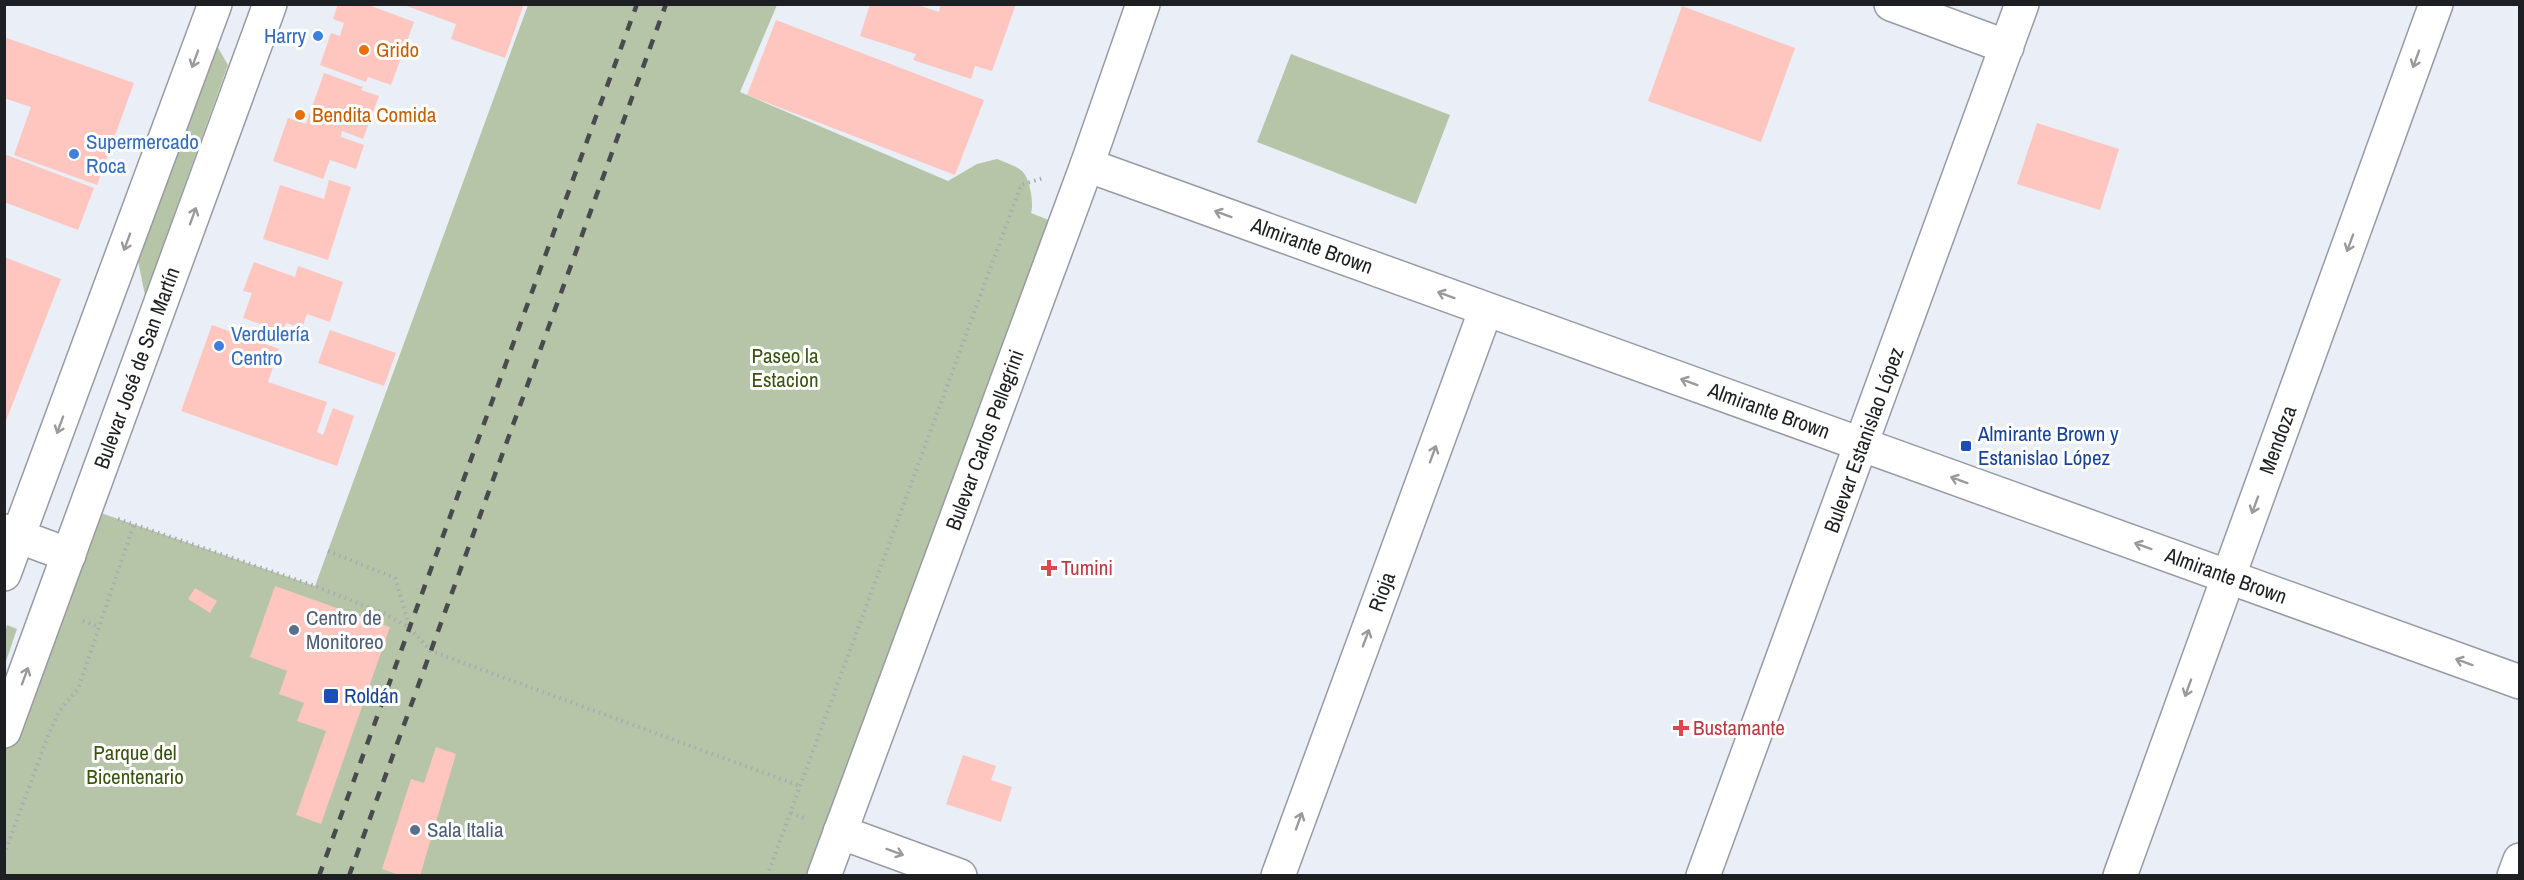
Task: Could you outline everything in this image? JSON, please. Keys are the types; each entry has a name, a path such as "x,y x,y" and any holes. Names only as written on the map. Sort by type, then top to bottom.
{"street":[{"path":"4,574 11,533 215,4"},
{"name":"Bulevar José de San Martín","path":"4,731 270,4"},
{"name":"Bulevar Carlos Pellegrini","path":"824,876 1087,165 1143,4"},
{"path":"1892,4 2007,47"},
{"name":"Bulevar Estanislao López","path":"1703,876 2022,4"},
{"name":"Mendoza","path":"2120,876 2436,4"},
{"name":"Almirante Brown","path":"1087,165 2520,682"},
{"name":"Rioja","path":"1278,876 1486,309"},
{"path":"11,533 69,555"},
{"path":"840,832 960,876"},
{"path":"2514,876 2520,860"}],"path":[{"path":"767,876 1021,185 1087,165"},
{"path":"86,508 315,586 383,613 410,628 430,651 800,786"},
{"path":"4,855 59,711 78,688 134,525"},
{"path":"328,551 396,578 410,628"}],"green space":[{"name":"Paseo la Estacion","path":"528,5 777,5 740,92 948,181 977,164 997,159 1007,163 1023,172 1028,180 1031,192 1031,213 1064,226 824,875 5,875 4,731 86,508 315,586"},
{"path":"217,46 228,65 145,295 138,261"},
{"path":"1291,54 1450,115 1416,204 1257,142"},
{"path":"7,625 17,629 5,664 5,632"}],"building":[{"name":"Grido","path":"338,4 366,4 414,22 391,85 368,77 366,82 320,65 331,33 340,36 344,23 333,19"},
{"path":"401,4 524,4 505,58 451,39 456,24"},
{"path":"870,4 915,4 939,12 941,4 1016,4 992,71 975,66 971,79 913,60 916,54 860,36"},
{"path":"1682,6 1795,48 1761,142 1648,101"},
{"path":"776,20 984,100 955,175 747,95"},
{"path":"4,37 134,83 97,185 14,155 31,107 4,98"},
{"path":"324,73 363,87 361,90 379,96 363,139 342,131 341,137 364,145 356,169 330,160 323,179 273,161 288,118 306,124"},
{"path":"2037,123 2119,149 2100,210 2017,184"},
{"path":"4,154 94,188 78,230 4,202"},
{"path":"329,180 351,187 328,260 263,239 280,185 324,199"},
{"path":"4,257 61,279 4,426"},
{"path":"254,262 295,277 298,266 343,282 330,322 307,314 302,328 286,323 283,332 243,318 252,293 243,291"},
{"path":"212,325 279,349 268,382 327,402 317,432 323,435 333,408 354,416 337,466 181,411"},
{"path":"330,330 396,353 384,386 318,363"},
{"path":"275,586 390,627 321,824 296,815 326,731 297,721 304,703 279,694 287,671 250,657"},
{"path":"195,588 217,601 210,613 188,599"},
{"name":"Sala Italia","path":"436,747 456,754 420,876 402,876 382,869 411,779 424,783"},
{"path":"963,755 996,766 991,780 1012,787 1001,822 946,804"}],"railway":[{"path":"319,876 637,4"},
{"path":"349,876 666,4"}],"place":[{"name":"Harry","path":"318,36"},
{"name":"Grido","path":"364,50"},
{"name":"Bendita Comida","path":"300,115"},
{"name":"Supermercado Roca","path":"74,154"},
{"name":"Verdulería Centro","path":"219,346"},
{"name":"Almirante Brown y Estanislao López","path":"1966,446"},
{"name":"Tumini","path":"1049,568"},
{"name":"Centro de Monitoreo","path":"294,630"},
{"name":"Roldán","path":"331,696"},
{"name":"Bustamante","path":"1681,728"},
{"name":"Sala Italia","path":"415,830"}],"park label":[{"name":"Parque del Bicentenario","path":"135,765"}]}
